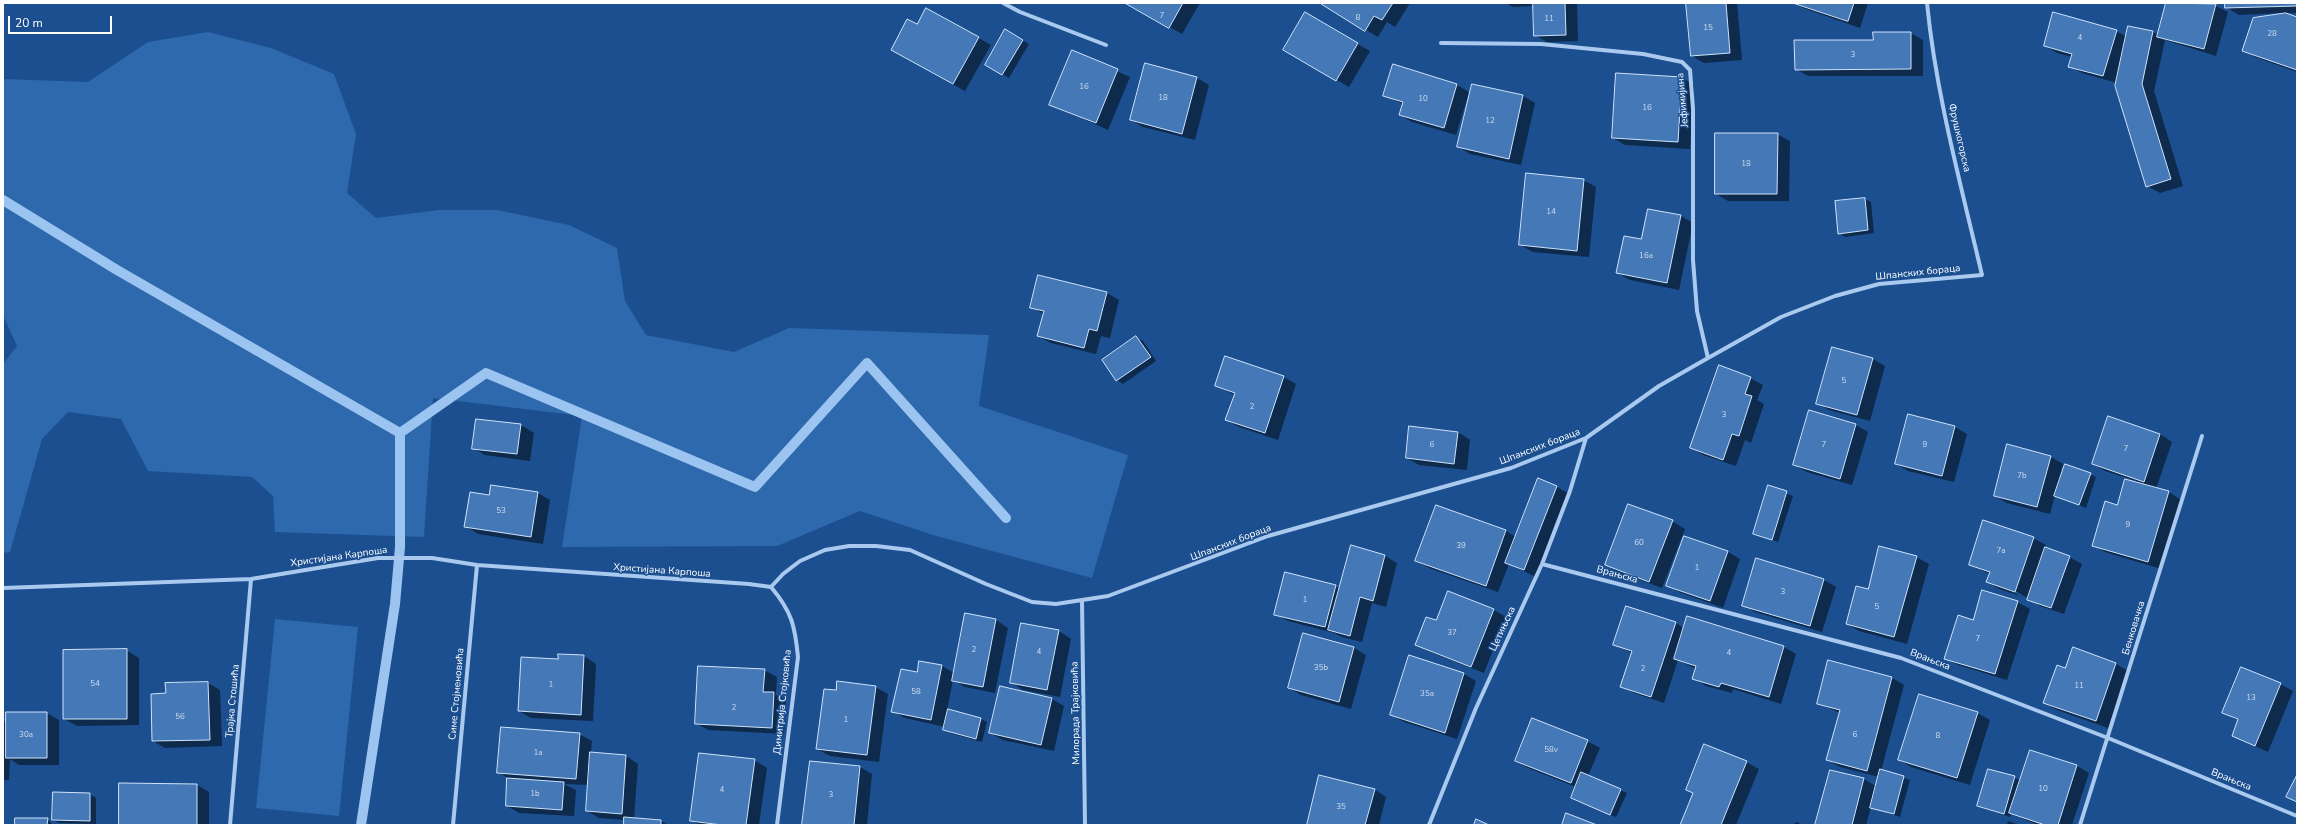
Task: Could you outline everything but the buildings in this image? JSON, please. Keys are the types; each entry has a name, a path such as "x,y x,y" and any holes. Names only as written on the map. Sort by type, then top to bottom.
{"street":[{"path":"1003,3 1020,12 1106,45"},
{"name":"Фрушкогорска","path":"1927,3 1930,38 1946,118 1982,275"},
{"name":"Јефимијина","path":"1440,43 1541,44 1643,54 1677,60 1690,70 1693,109 1693,260 1697,310 1708,358"},
{"name":"Шпанских бораца","path":"772,587 783,574 800,561 825,550 849,546 876,546 910,550 986,584 1032,602 1056,604 1108,596 1160,578 1268,536 1511,468 1586,438 1659,386 1708,358 1781,317 1835,296 1879,284 1982,275"},
{"name":"Бенковачка","path":"2080,825 2202,436"},
{"name":"Цетињска","path":"1429,825 1476,708 1542,564 1570,492 1586,438"},
{"name":"Христијана Карпоша","path":"3,588 251,579 378,558 432,558 477,565 749,584 772,587"},
{"name":"Врањска","path":"1542,564 1901,658 2108,738 2297,816"},
{"name":"Симе Стојменовића","path":"453,825 477,565"},
{"name":"Трајка Стошића","path":"230,825 251,579"},
{"name":"Димитрија Стојковића","path":"772,587 786,605 796,630 798,657 777,825"},
{"name":"Милорада Трајковића","path":"1082,601 1085,825"}],"shaded area":[{"path":"208,32 271,48 334,74 356,134 347,193 376,218 439,210 497,210 569,225 617,248 625,301 646,335 734,352 789,328 989,335 979,406 1128,455 1092,578 933,535 860,511 777,546 562,547 582,416 433,398 424,537 275,532 273,496 252,477 148,471 121,419 68,412 42,439 10,552 3,553 3,364 17,346 3,315 3,79 88,82 148,42"},
{"path":"275,619 358,627 339,816 256,808"}],"waterway":[{"path":"3,200 117,270 400,433 486,373 755,487 867,363 1006,518"},
{"path":"361,825 395,604 400,547 400,433"}]}
